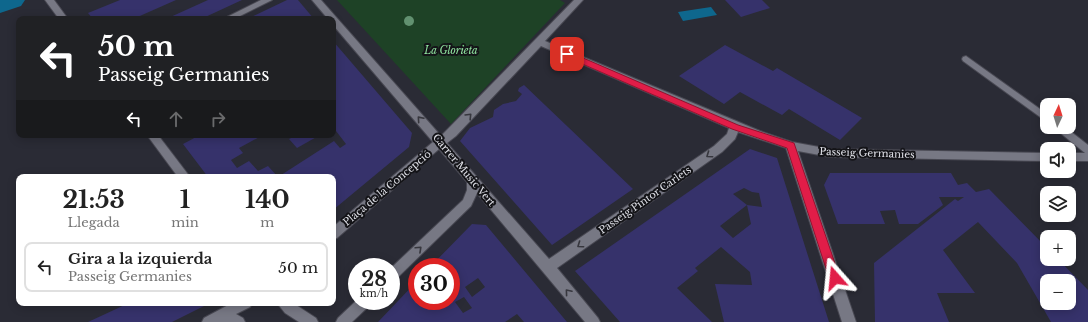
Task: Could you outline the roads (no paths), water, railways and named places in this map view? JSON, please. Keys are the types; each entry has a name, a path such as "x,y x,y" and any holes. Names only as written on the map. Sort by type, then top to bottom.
{"street":[{"path":"49,0 62,16"},
{"path":"233,16 268,0"},
{"name":"Carrer Music Vert","path":"316,0 330,16"},
{"name":"Plaça de la Concepció","path":"336,231 457,128 579,0"},
{"name":"Carrer Music Vert","path":"336,22 548,267 593,322"},
{"name":"Passeig Germanies","path":"540,42 735,127 791,146 830,153 1040,157"},
{"name":"Passeig Pintor Carlets","path":"548,267 718,148 731,136 735,127"},
{"path":"154,138 182,174"},
{"path":"791,146 849,322"},
{"path":"1076,157 1088,157"},
{"path":"400,267 464,207 473,190 473,182"},
{"path":"209,322 240,306"},
{"path":"287,306 294,322"},
{"path":"287,306 311,322"},
{"path":"343,322 356,310"},
{"path":"223,315 238,322"}],"lane":[{"path":"966,59 1040,114"},
{"path":"1067,134 1088,150"}],"water":[{"path":"711,7 717,15 683,21 678,12"}],"waterway":[{"path":"0,4 11,0"}],"park label":[{"name":"La Glorieta","path":"451,50"}]}
